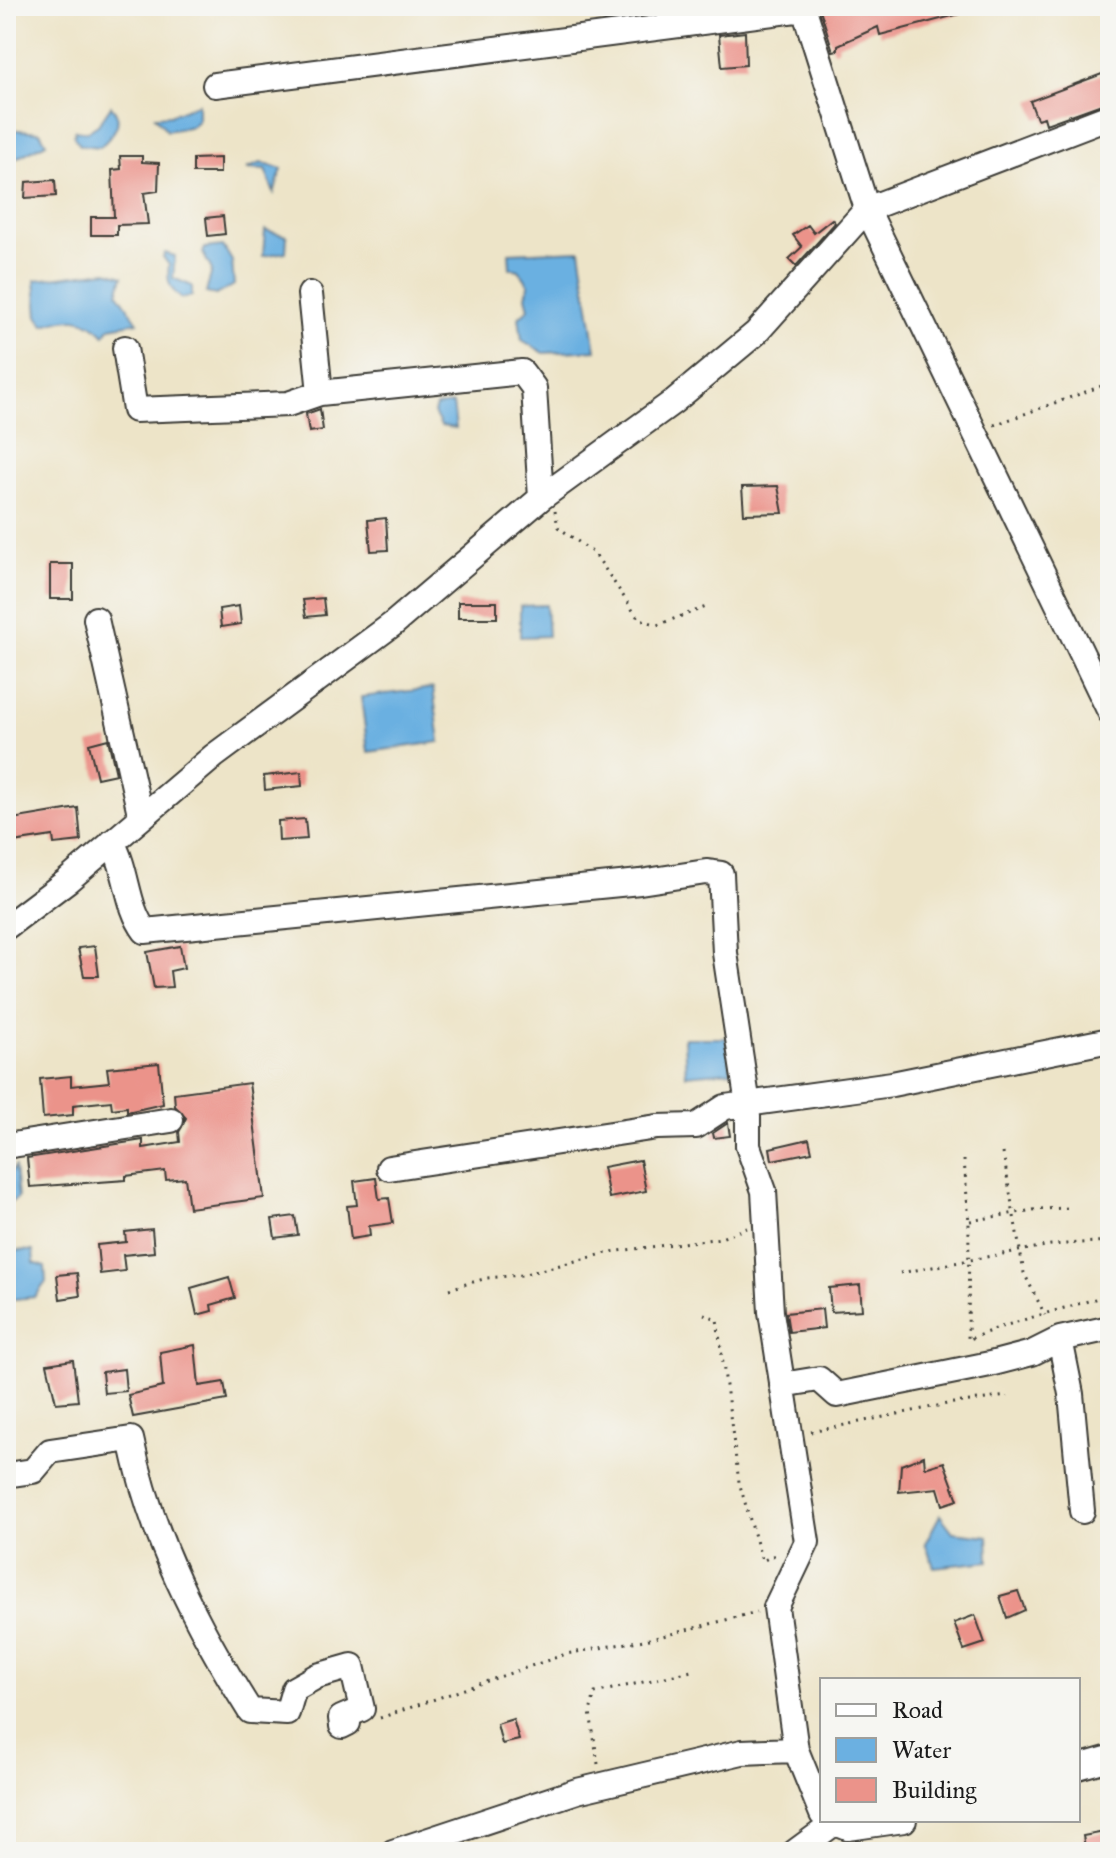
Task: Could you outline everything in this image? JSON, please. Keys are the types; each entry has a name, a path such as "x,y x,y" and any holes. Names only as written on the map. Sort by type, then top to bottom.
{"street":[{"path":"215,85 803,8 867,209 1110,712"},
{"path":"6,927 214,756 393,624 546,495 673,402 756,333 867,209 1110,116"},
{"path":"310,294 320,393"},
{"path":"125,348 135,410 288,404 320,393 522,372 534,388 546,495"},
{"path":"96,619 141,818"},
{"path":"112,842 126,873 137,920 145,931 452,901 551,888 640,882 706,872 721,874 725,953 748,1105 748,1146 764,1191 771,1312 807,1542 776,1607 796,1750 820,1802"},
{"path":"389,1168 657,1127 696,1126 725,1107 892,1084 1110,1040"},
{"path":"6,1146 171,1120"},
{"path":"782,1385 819,1379 837,1395 990,1364 1032,1353 1060,1339 1110,1328"},
{"path":"1060,1339 1071,1394 1082,1511"},
{"path":"6,1475 33,1471 50,1451 131,1439 138,1476 161,1540 197,1619 250,1711 287,1713 294,1689 317,1676 352,1666 362,1709 341,1718 342,1726 348,1723"},
{"path":"393,1852 603,1786 742,1752 796,1750"},
{"path":"1080,1766 1110,1758"},
{"path":"795,1852 825,1822"},
{"path":"835,1822 848,1828 890,1822"}],"path":[{"path":"975,431 1110,383"},
{"path":"546,495 558,527 595,554 638,618 657,625 706,607"},
{"path":"1003,1153 1024,1273 1046,1316"},
{"path":"964,1160 969,1222 968,1340 1000,1326 1046,1316 1110,1294"},
{"path":"969,1222 1039,1209 1069,1208"},
{"path":"449,1289 611,1252 721,1238 767,1225"},
{"path":"900,1273 1051,1245 1110,1241"},
{"path":"704,1314 717,1319 739,1482 762,1561 807,1542"},
{"path":"790,1434 947,1404 1008,1396"},
{"path":"348,1723 372,1721 566,1654 655,1638 776,1607"},
{"path":"603,1786 590,1712 595,1693 696,1670"}],"water":[{"path":"198,104 198,120 193,126 167,131 155,116 170,115"},
{"path":"111,106 118,122 109,138 100,147 80,145 74,137 75,130 87,132 98,125"},
{"path":"6,129 40,132 46,143 13,160 6,157"},
{"path":"261,163 282,169 274,193 265,170 246,169"},
{"path":"265,230 287,236 286,252 263,256"},
{"path":"223,246 232,261 234,285 216,295 206,293 212,270 203,253 205,248"},
{"path":"580,250 596,350 544,353 522,340 519,317 529,309 526,296 529,285 519,270 510,268 509,253"},
{"path":"165,253 175,256 173,278 192,286 192,296 181,298 171,287 169,265 163,257"},
{"path":"107,271 123,276 118,293 138,322 110,327 104,335 83,320 61,320 44,325 38,316 35,280"},
{"path":"453,404 456,428 441,426 434,413 436,406"},
{"path":"546,605 548,636 520,637 520,606"},
{"path":"433,688 440,742 368,752 361,697"},
{"path":"684,1038 726,1038 731,1071 686,1075"},
{"path":"15,1167 18,1198 6,1205 6,1179"},
{"path":"6,1250 33,1251 34,1263 45,1267 46,1282 35,1297 6,1300"},
{"path":"940,1515 953,1532 988,1536 989,1561 934,1567 925,1543"}],"building":[{"path":"604,6 699,6 699,7 605,20"},
{"path":"819,6 975,6 975,10 880,35 878,27 838,45 838,50 833,51"},
{"path":"745,32 746,65 722,67 719,35"},
{"path":"1110,71 1110,101 1046,124 1044,117 1037,119 1030,101"},
{"path":"120,156 142,156 142,162 159,163 158,191 144,193 148,224 117,225 117,235 91,235 91,217 114,217 112,170 121,169"},
{"path":"220,158 220,173 193,173 193,159"},
{"path":"55,180 56,196 25,198 26,182"},
{"path":"223,216 225,234 208,236 206,218"},
{"path":"832,219 835,223 796,266 789,259 802,247 793,235 808,225 814,233"},
{"path":"320,409 323,430 309,432 306,414"},
{"path":"778,486 783,513 744,514 742,487"},
{"path":"386,518 388,550 371,551 368,520"},
{"path":"50,564 73,564 73,599 50,599"},
{"path":"323,598 325,615 306,617 303,600"},
{"path":"458,602 497,602 497,618 458,618"},
{"path":"239,606 241,624 221,627 219,609"},
{"path":"108,739 116,774 97,778 89,744"},
{"path":"301,772 302,786 265,790 264,776"},
{"path":"78,808 81,841 54,844 53,836 6,843 6,820"},
{"path":"305,819 307,839 279,841 278,821"},
{"path":"95,946 99,976 84,976 78,948"},
{"path":"180,946 184,968 170,971 172,987 154,988 147,952"},
{"path":"159,1063 163,1104 127,1112 127,1107 112,1109 111,1101 73,1105 73,1115 43,1118 40,1079 71,1076 71,1086 109,1082 107,1068"},
{"path":"249,1083 264,1198 189,1208 185,1178 166,1180 165,1171 126,1176 126,1180 30,1187 27,1158 143,1140 143,1148 180,1142 179,1132 186,1118 175,1106 174,1093"},
{"path":"728,1123 730,1136 714,1138 713,1133"},
{"path":"809,1139 812,1152 772,1160 770,1148"},
{"path":"640,1160 646,1191 609,1198 603,1167"},
{"path":"376,1178 379,1199 389,1198 393,1223 369,1226 370,1236 351,1239 347,1206 357,1205 354,1181"},
{"path":"295,1216 298,1235 275,1238 272,1219"},
{"path":"152,1229 154,1252 123,1255 125,1271 100,1274 97,1245 126,1242 125,1232"},
{"path":"77,1273 80,1296 60,1299 57,1275"},
{"path":"229,1277 235,1298 211,1305 212,1311 197,1315 191,1288"},
{"path":"860,1285 862,1310 831,1312 829,1288"},
{"path":"822,1309 824,1328 789,1332 786,1313"},
{"path":"195,1345 199,1386 224,1382 227,1400 133,1417 128,1395 163,1387 160,1352"},
{"path":"73,1360 78,1401 56,1403 47,1364"},
{"path":"124,1369 126,1391 104,1393 102,1372"},
{"path":"924,1456 925,1468 944,1462 958,1500 943,1505 938,1488 899,1492 901,1465"},
{"path":"1018,1591 1025,1610 1007,1618 1000,1596"},
{"path":"975,1615 985,1643 964,1650 954,1623"},
{"path":"513,1719 519,1740 502,1744 497,1724"},
{"path":"1110,1831 1110,1849 1086,1852 1083,1836"}]}
